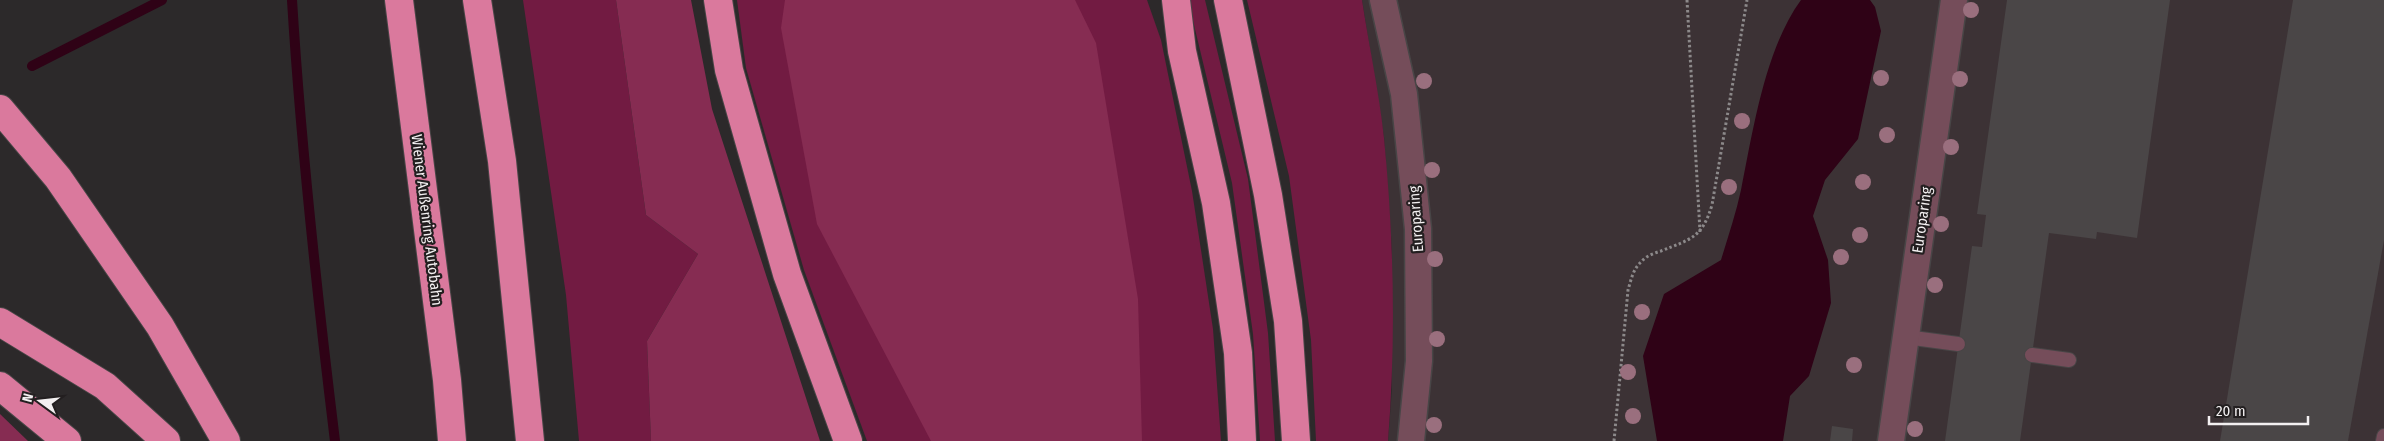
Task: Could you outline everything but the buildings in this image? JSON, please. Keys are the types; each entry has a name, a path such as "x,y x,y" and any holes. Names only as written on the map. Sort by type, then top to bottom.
{"highway":[{"name":"Wiener Außenring Autobahn","path":"399,0 443,342 452,441"},
{"path":"477,0 502,161 530,441"},
{"path":"718,0 728,70 787,274 848,441"},
{"path":"1162,0 1182,51"},
{"path":"1176,0 1182,51 1216,203 1238,353 1242,441"},
{"path":"1228,0 1268,195 1288,321 1296,441"},
{"path":"0,108 58,178 160,326 226,441"},
{"path":"0,322 105,386 166,441"},
{"path":"0,386 67,441"}],"street":[{"name":"Europaring","path":"1383,0 1404,94 1418,229 1419,360 1410,441"},
{"name":"Europaring","path":"1891,441 1954,0"}],"lane":[{"path":"1906,337 1958,344"},
{"path":"2032,355 2070,360"},
{"path":"2383,441 2384,436"}],"path":[{"path":"1687,0 1700,232"},
{"path":"1614,441 1628,290 1634,270 1641,261 1650,255 1700,232 1712,205 1747,0"}],"shaded area":[{"path":"523,0 616,0 646,215 698,254 647,341 651,441 579,441 566,295"},
{"path":"616,0 691,0 712,109 820,441 651,441 647,341 698,254 646,215"},
{"path":"737,0 1147,0 1161,40 1192,191 1213,329 1221,441 867,441 804,270 746,68"},
{"path":"785,0 1075,0 1096,43 1138,299 1142,441 931,441 817,224 781,28"},
{"path":"1188,0 1205,0 1248,179 1268,333 1275,441 1260,441 1253,334 1232,183"},
{"path":"1247,0 1362,0 1382,121 1390,214 1393,328 1388,441 1316,441 1311,340 1289,176"},
{"path":"1362,0 2384,0 2384,441 1388,441 1392,389 1392,250 1384,137"},
{"path":"1801,0 1870,0 1875,7 1881,31 1858,139 1825,180 1813,216 1828,260 1831,303 1809,376 1790,396 1783,441 1657,441 1643,356 1664,294 1721,260 1739,199 1769,66 1778,42"},
{"path":"0,414 28,441 0,441"}],"waterway":[{"path":"32,66 162,0"},
{"path":"292,0 310,221 335,441"}]}
